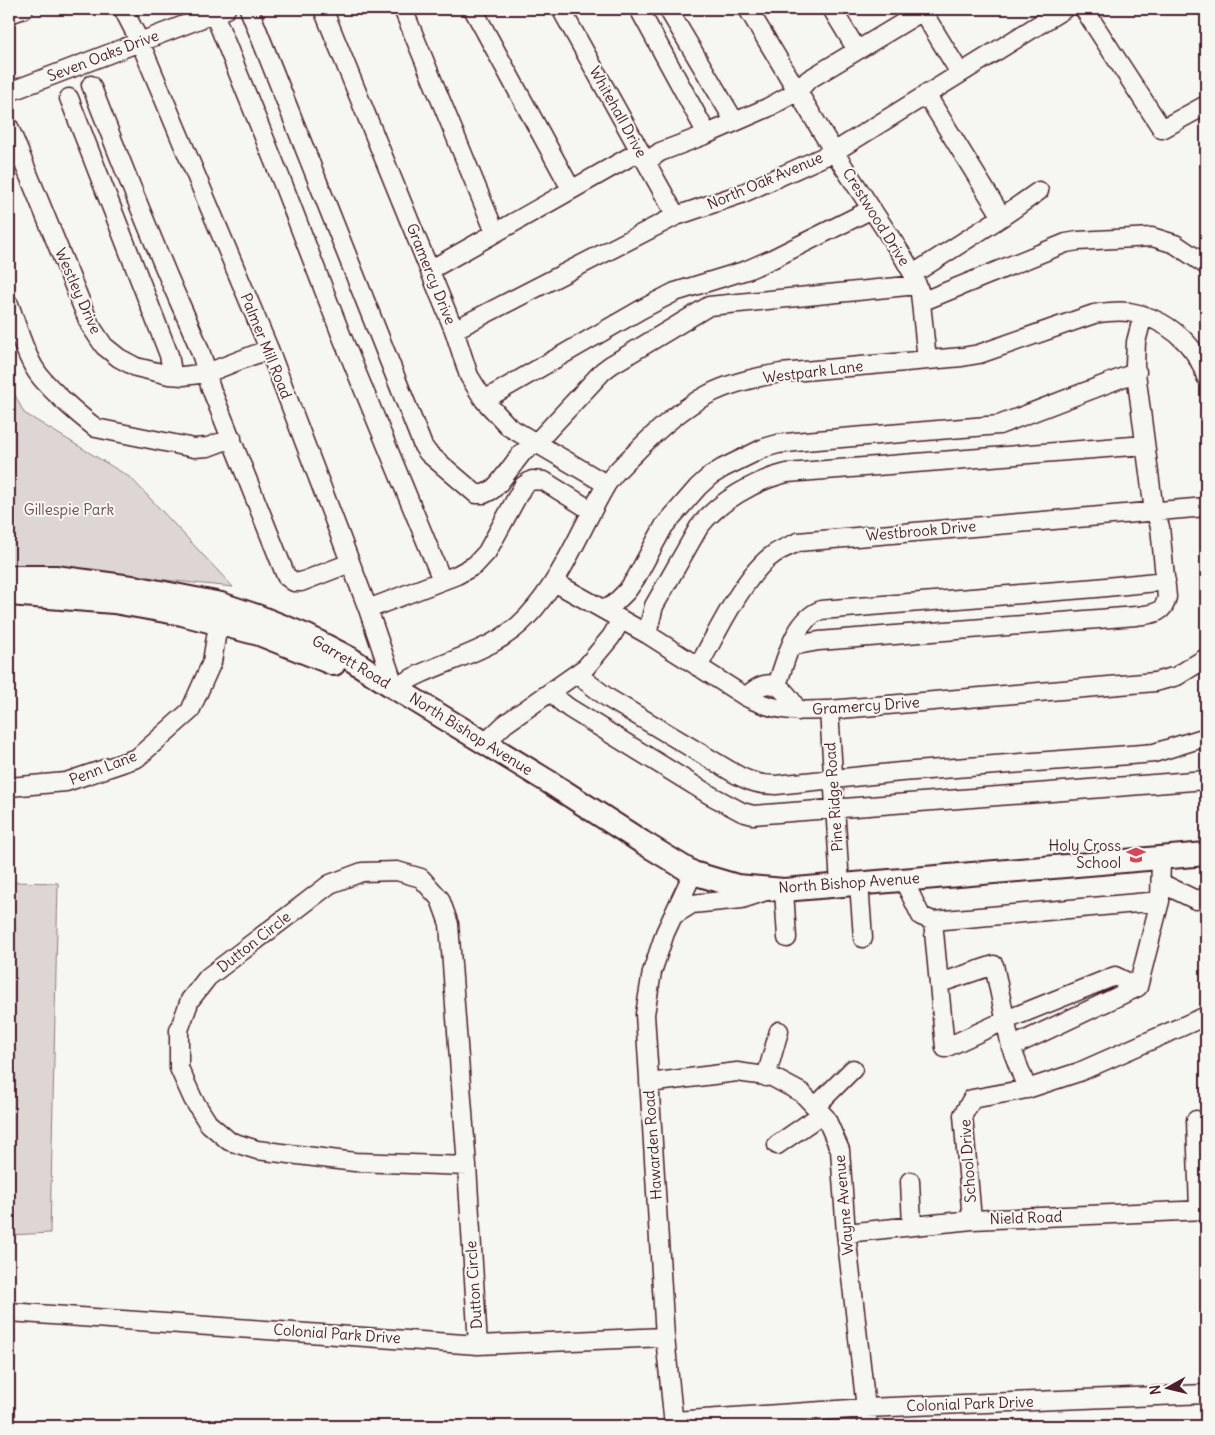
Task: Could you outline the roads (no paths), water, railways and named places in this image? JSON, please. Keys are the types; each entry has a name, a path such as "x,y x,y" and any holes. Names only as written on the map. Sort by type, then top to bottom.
{"main road":[{"name":"Garrett Road","path":"9,577 55,577 139,588 219,614"},
{"name":"Garrett Road","path":"9,594 114,602 182,614 257,616 307,636 349,658 396,688"},
{"name":"North Bishop Avenue","path":"396,688 693,873 737,886 778,890 1206,854"}],"street":[{"path":"9,14 24,9"},
{"name":"Palmer Mill Road","path":"123,9 140,42 269,349 396,688"},
{"path":"249,9 335,222 414,428 428,453 476,494 484,494 500,483 522,453 536,444 607,368 709,306 917,287 1078,241 1152,237 1175,244 1206,265"},
{"name":"Gramercy Drive","path":"323,9 454,330 469,376 484,400 509,427 606,484"},
{"path":"403,9 495,232"},
{"path":"474,9 571,189"},
{"name":"Whitehall Drive","path":"561,9 676,216"},
{"path":"639,9 707,134"},
{"path":"668,9 735,122"},
{"name":"Crestwood Drive","path":"748,9 834,152 902,255 917,287 927,360"},
{"path":"832,9 857,50"},
{"path":"430,270 571,189 643,156 660,152 707,134 767,108 798,91 808,80 923,9 960,73"},
{"name":"North Oak Avenue","path":"454,330 676,216 740,194 834,152 1064,9"},
{"path":"1084,9 1162,129 1206,105"},
{"path":"215,11 217,21 283,184 342,338 442,580"},
{"name":"Seven Oaks Drive","path":"9,92 215,11"},
{"path":"89,62 91,85 207,373 210,386 286,576 294,582 302,582 350,563"},
{"path":"53,75 57,86 69,98 169,355 170,376"},
{"path":"69,98 82,96 91,85"},
{"path":"926,94 1002,217"},
{"name":"Westley Drive","path":"9,127 90,325 104,346 136,367 170,376 207,373 269,349"},
{"path":"917,287 1002,217 1039,190"},
{"path":"484,400 642,308 675,292 755,266 872,209"},
{"path":"9,304 35,370 59,395 96,428 194,448 208,447 232,438"},
{"name":"Westpark Lane","path":"396,688 409,679 476,652 498,641 514,630 528,616 554,582 606,484 657,430 709,394 763,376 781,373 979,354 1094,314 1128,312 1159,321 1185,341 1197,354 1206,377"},
{"path":"791,646 819,641 1156,614 1162,610 1166,604 1167,597 1166,581 1160,527 1153,504 1137,372 1136,342 1143,315"},
{"path":"604,610 614,604 627,591 664,526 698,487 723,468 764,448 778,444 805,441 999,425 1137,372"},
{"path":"647,634 656,604 706,517 760,481 787,473 1145,445"},
{"path":"368,609 475,565 487,552 523,486 532,480 544,481 592,511"},
{"name":"Westbrook Drive","path":"698,667 746,584 773,555 798,542 1206,507"},
{"path":"777,685 800,627 814,613 821,610 1166,581"},
{"name":"Gramercy Drive","path":"554,582 647,634 746,697 763,705 782,710 829,710 1154,682 1176,676 1206,658"},
{"path":"627,591 656,604"},
{"name":"Penn Lane","path":"9,787 66,782 137,758 190,711 212,662 219,614"},
{"path":"485,743 506,724 586,667 599,653 621,620"},
{"path":"578,673 608,698 753,783 776,785 1154,753 1206,737"},
{"path":"746,697 755,688 764,684 777,685 784,690 798,711"},
{"path":"552,691 569,708 710,795 742,812 752,815 764,816 835,808 1206,780"},
{"name":"Pine Ridge Road","path":"829,710 835,808 849,884 863,938"},
{"path":"1011,1047 1138,987 1160,901 1161,858"},
{"name":"Dutton Circle","path":"467,1166 355,1162 257,1150 229,1141 208,1122 193,1099 179,1068 179,1030 190,1000 208,978 330,884 362,872 398,871 421,878 440,900 449,924 467,1166 478,1345"},
{"name":"Hawarden Road","path":"674,1424 665,1337 645,1014 652,972 665,933 693,873"},
{"path":"903,879 921,916 933,921 1160,901"},
{"path":"1160,883 1196,900 1206,897"},
{"path":"674,915 692,904 742,899 778,890 787,938"},
{"path":"933,921 946,1048 1006,1020 1115,976 1138,987"},
{"path":"940,983 994,965 1011,1047 1026,1089 1079,1072 1206,1016"},
{"path":"1095,984 1103,1004"},
{"path":"766,1076 779,1031"},
{"path":"777,1146 818,1110 853,1069"},
{"name":"Wayne Avenue","path":"650,1083 737,1072 772,1077 802,1093 826,1118 840,1150 846,1233 868,1426"},
{"name":"School Drive","path":"972,1220 963,1115 972,1099 1026,1089"},
{"path":"1196,1120 1203,1211"},
{"path":"910,1181 912,1226"},
{"name":"Nield Road","path":"846,1233 972,1220 1203,1211"},
{"name":"Colonial Park Drive","path":"9,1312 478,1345 665,1337"},
{"name":"Colonial Park Drive","path":"674,1424 866,1408 1206,1394"}],"place":[{"name":"Holy Cross School","path":"1136,855"}],"park label":[{"name":"Gillespie Park","path":"69,510"}]}
